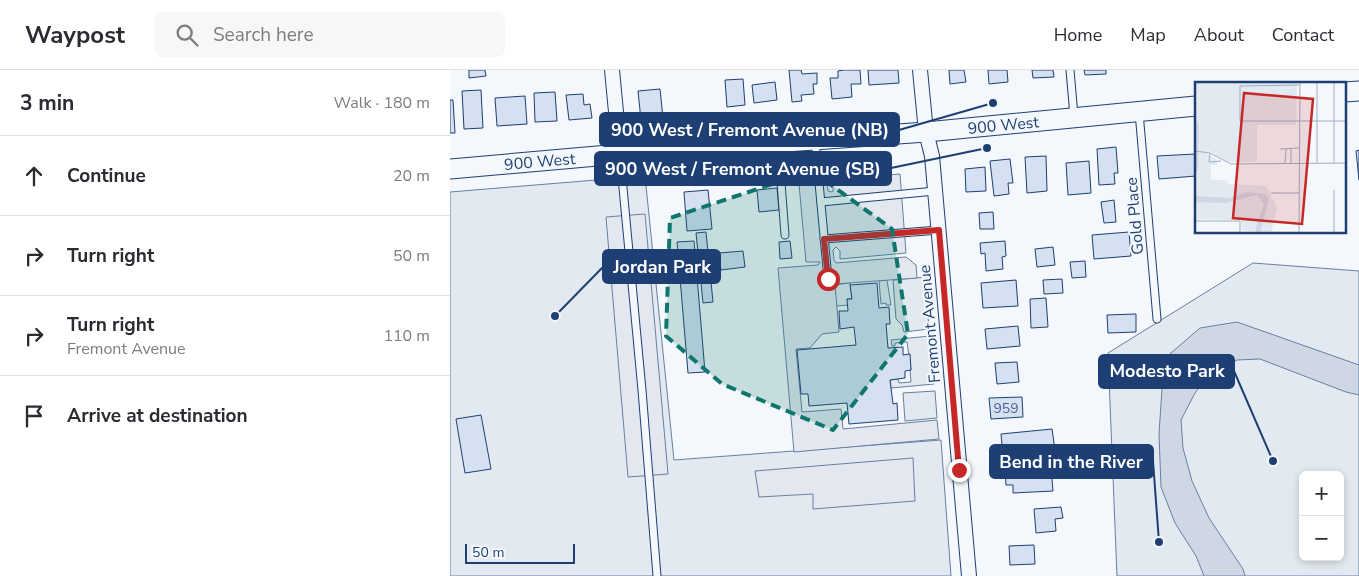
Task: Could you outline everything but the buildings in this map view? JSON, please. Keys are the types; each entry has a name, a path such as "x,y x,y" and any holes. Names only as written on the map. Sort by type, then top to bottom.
{"main road":[{"path":"1346,92 1359,91"},
{"name":"900 West","path":"450,169 620,154 926,132 1195,106"}],"street":[{"path":"612,70 620,154"},
{"name":"Fremont Avenue","path":"920,70 926,132 932,156 969,576"}],"lane":[{"path":"1070,70 1074,118"},
{"name":"Gold Place","path":"1139,112 1157,319"},
{"path":"815,140 828,279"},
{"path":"778,143 785,235"},
{"path":"620,154 657,576"},
{"path":"821,202 935,191"},
{"path":"824,239 939,230"}],"highlighted area":[{"path":"812,171 892,229 908,334 833,430 722,384 666,336 670,218"}],"shaded area":[{"path":"900,174 906,253 840,259 840,251 836,247 833,250 834,260 836,263 906,257 916,265 917,278 835,284 839,332 822,334 810,348 796,349 802,412 841,409 843,429 937,420 939,439 794,452 778,268 818,265 820,262 806,262 799,184 827,182 828,191 832,192 833,180"},
{"path":"645,176 674,460 941,440 951,576 450,576 450,192"},
{"path":"645,214 668,474 628,477 606,217"},
{"path":"1253,263 1359,271 1359,576 1117,576 1108,353"},
{"path":"925,277 929,329 904,332 902,325 896,319 893,281"},
{"path":"887,280 891,305 881,304 879,281"},
{"path":"850,283 852,299 847,299 848,305 836,306 834,285"},
{"path":"1237,322 1359,365 1359,395 1346,392 1260,359 1237,360 1207,377 1195,393 1181,420 1183,448 1192,481 1209,518 1243,569 1245,576 1204,576 1196,556 1175,523 1161,487 1159,434 1164,359 1200,328"},
{"path":"930,336 934,384 891,388 890,380 898,379 899,383 911,382 911,370 907,342 895,343 895,346 892,346 891,340"},
{"path":"935,391 937,418 905,421 903,393"},
{"path":"913,458 915,501 813,509 813,494 759,497 755,471"}],"place":[{"name":"900 West / Fremont Avenue (NB)","path":"993,103"},
{"name":"900 West / Fremont Avenue (SB)","path":"987,148"},
{"name":"Jordan Park","path":"555,316"},
{"name":"Modesto Park","path":"1273,461"},
{"name":"Bend in the River","path":"1159,542"}],"route":[{"path":"828,279 824,239 939,230 959,470"}]}
